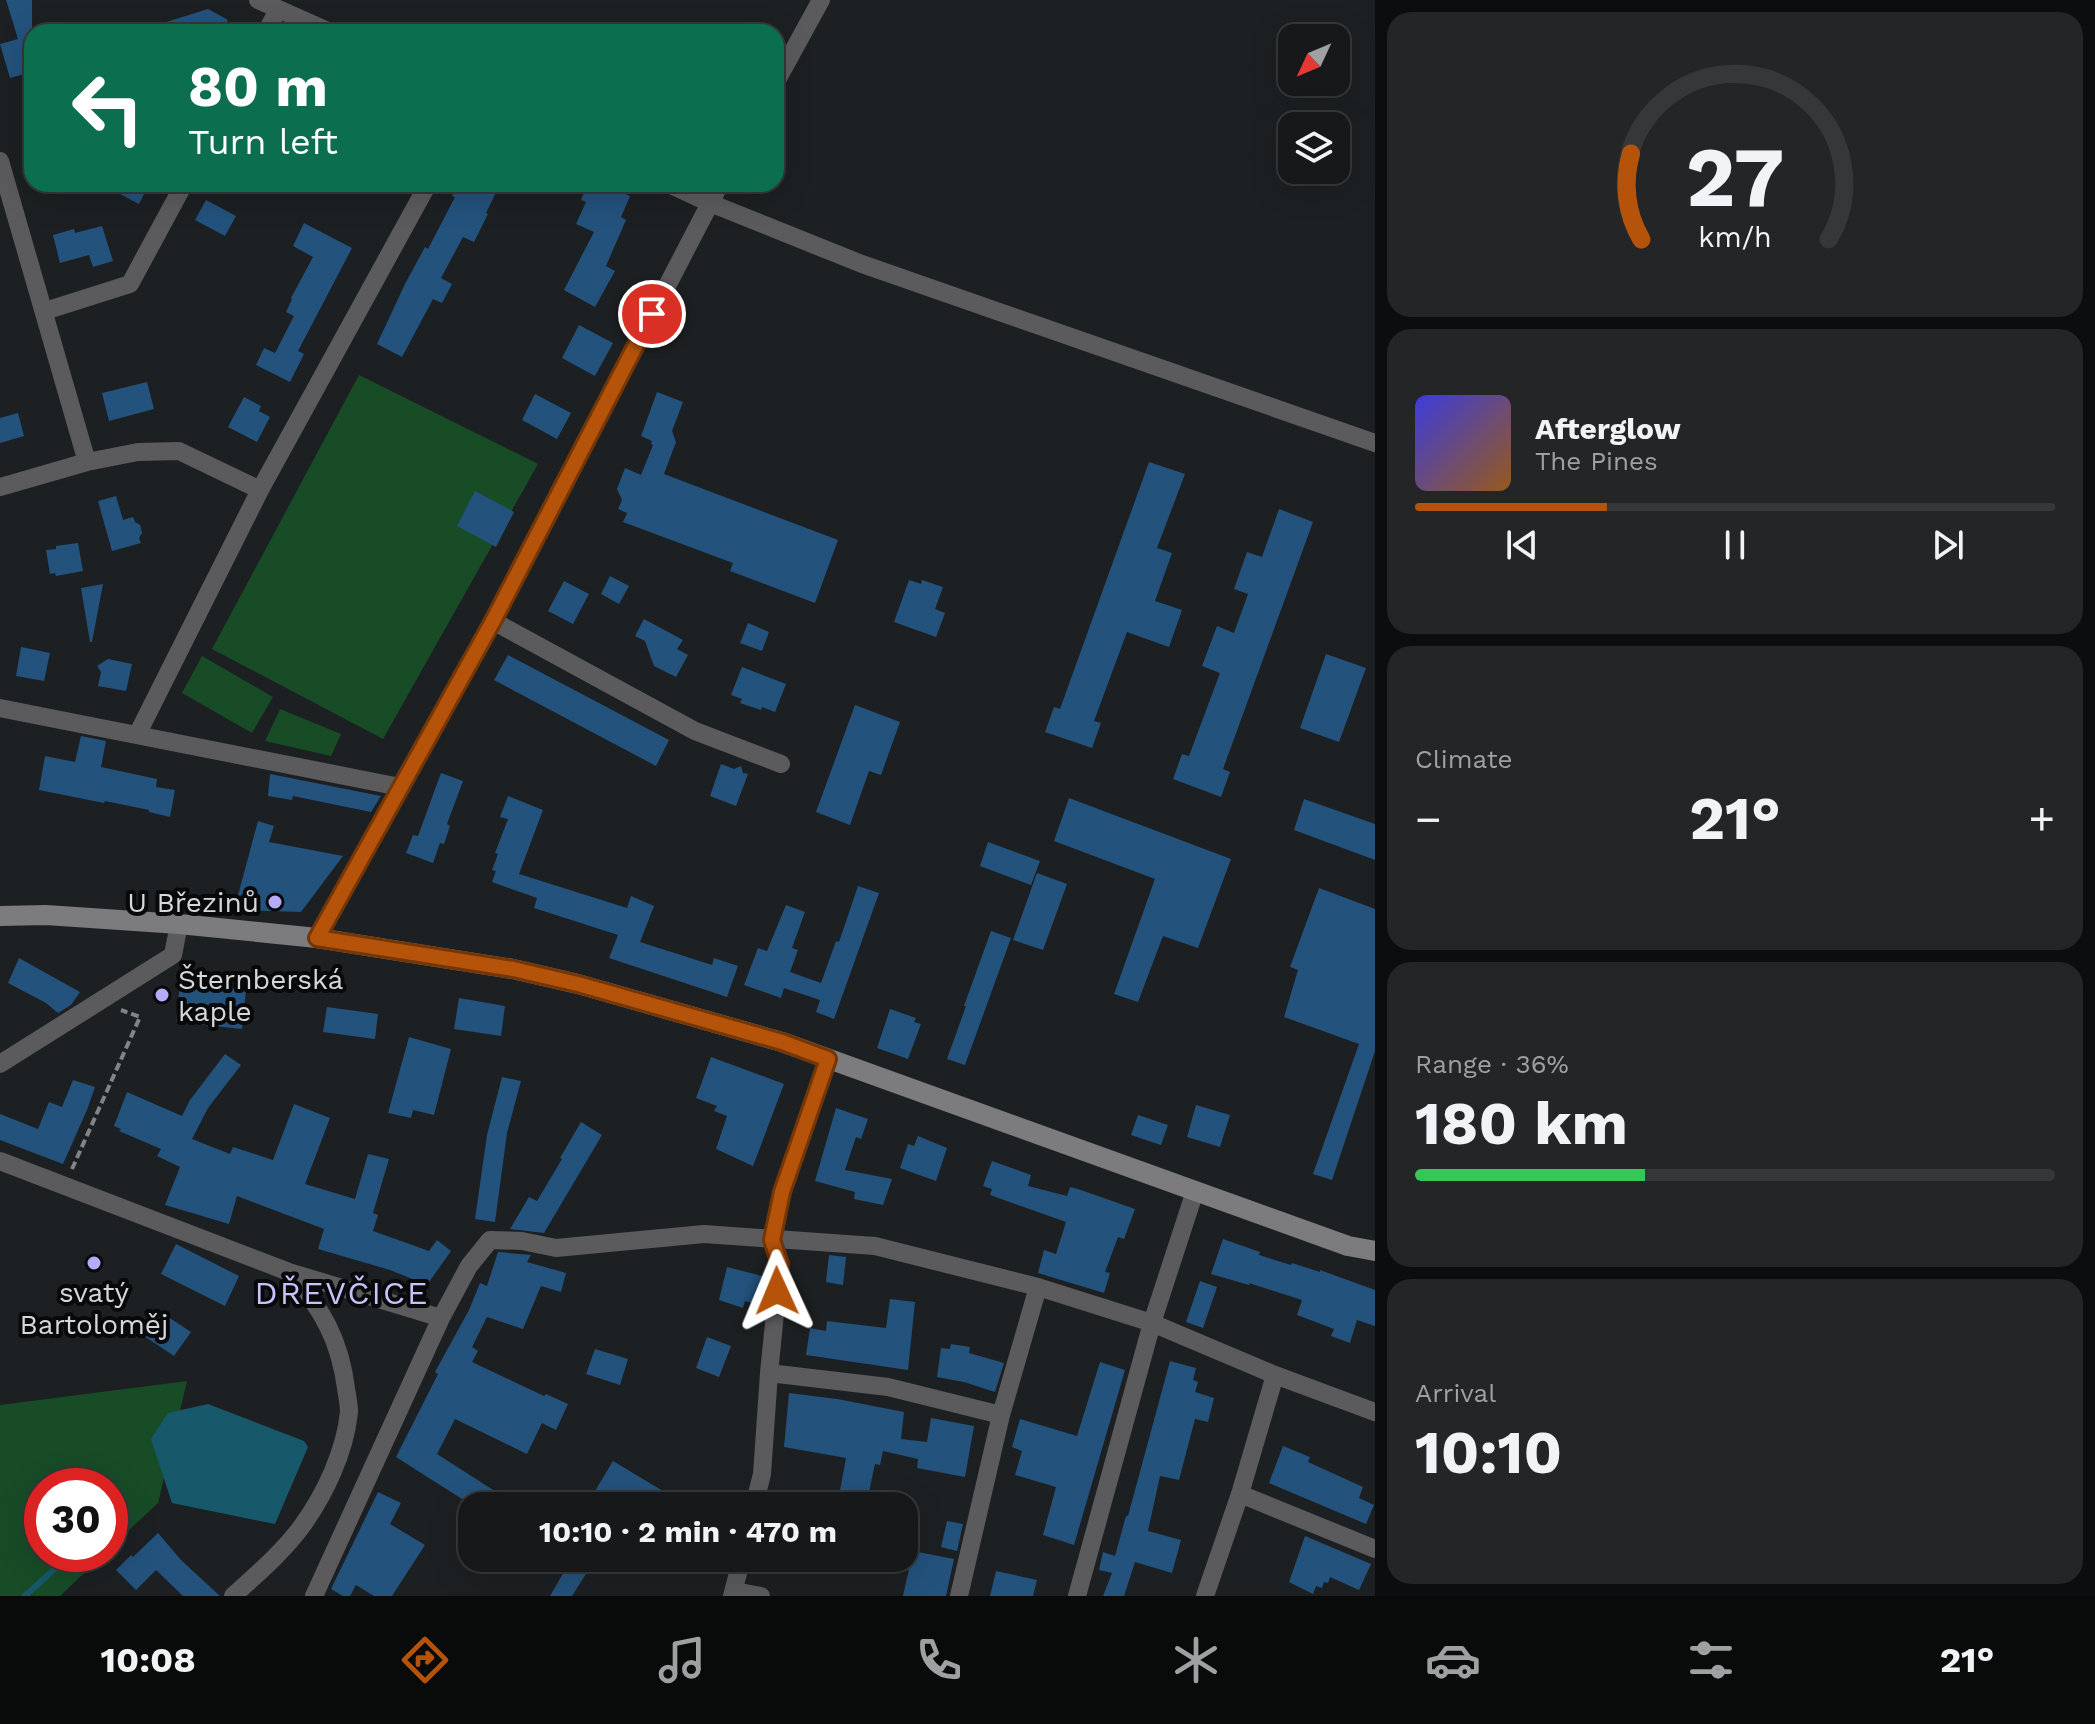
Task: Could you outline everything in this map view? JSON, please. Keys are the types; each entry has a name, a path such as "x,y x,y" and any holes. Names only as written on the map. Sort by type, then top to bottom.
{"main road":[{"path":"0,916 46,915 179,924 317,938 513,969 578,984 782,1042 1348,1246 1375,1251"}],"street":[{"path":"258,0 311,24"},
{"path":"784,67 821,0"},
{"path":"270,24 278,10"},
{"path":"0,161 87,462"},
{"path":"45,311 130,284 180,192"},
{"path":"137,735 260,490 424,192"},
{"path":"686,192 862,264 1375,443"},
{"path":"317,938 493,621 716,192"},
{"path":"0,487 87,462 138,452 179,451 260,490"},
{"path":"493,621 695,731 781,764"},
{"path":"0,708 400,787"},
{"path":"0,1064 173,955 179,924"},
{"path":"758,1492 762,1474 780,1264 772,1240 782,1192 828,1059"},
{"path":"0,1161 289,1272 441,1318"},
{"path":"1077,1596 1152,1323 1195,1191"},
{"path":"314,1596 441,1318 469,1266 490,1240 522,1241 556,1248 704,1234 875,1246 1038,1287 1152,1323 1275,1375 1375,1412"},
{"path":"233,1596 278,1554 301,1527 320,1497 336,1461 349,1410 343,1364 327,1322 312,1298 289,1272"},
{"path":"959,1596 1001,1415 1038,1287"},
{"path":"769,1373 888,1387 1001,1415"},
{"path":"1205,1596 1240,1494 1275,1375"},
{"path":"1240,1494 1375,1549"},
{"path":"738,1572 733,1594 761,1596"}],"path":[{"path":"64,1186 140,1017 100,1002"}],"green space":[{"path":"359,375 538,464 383,739 212,649"},
{"path":"202,656 273,697 252,733 182,693"},
{"path":"280,709 341,734 331,756 265,741"},
{"path":"187,1381 158,1503 128,1531 128,1468 24,1468 24,1572 85,1572 60,1596 0,1596 0,1405"}],"water":[{"path":"208,1404 304,1441 308,1447 275,1524 172,1503 151,1439 168,1413"}],"building":[{"path":"6,0 32,0 32,24 24,24 24,74 10,78 0,44 18,39"},
{"path":"208,9 228,20 226,24 160,24"},
{"path":"116,192 145,192 139,204"},
{"path":"454,192 496,192 474,242 463,237 441,278 452,284 442,303 433,299 402,357 377,344 405,284 425,247 428,249 455,197 452,196"},
{"path":"584,192 621,192 630,196 621,217 626,220 606,266 615,271 595,307 564,290 594,232 576,224 586,202 581,200"},
{"path":"206,200 236,216 225,236 195,220"},
{"path":"304,223 352,248 298,351 304,354 290,382 256,365 264,348 275,353 294,316 286,312 313,257 293,246"},
{"path":"102,226 113,261 93,267 89,255 60,263 53,235"},
{"path":"579,325 613,343 595,376 562,358"},
{"path":"147,382 154,409 109,421 102,393"},
{"path":"657,392 683,402 672,431 676,442 664,474 838,540 815,603 730,571 733,563 623,522 627,513 618,509 622,500 617,489 625,468 641,475 653,445 652,441 641,436"},
{"path":"535,394 571,413 557,439 522,420"},
{"path":"244,397 261,406 259,411 270,417 257,442 228,427"},
{"path":"18,413 24,436 0,443 0,418"},
{"path":"1149,462 1185,474 1157,548 1172,553 1155,601 1182,610 1169,647 1127,632 1094,721 1101,723 1092,748 1045,732 1054,707 1060,709"},
{"path":"475,491 514,512 496,547 457,526"},
{"path":"116,496 123,520 133,517 142,533 139,538 141,543 112,551 98,501"},
{"path":"1279,509 1313,522 1223,769 1230,772 1221,797 1173,779 1182,754 1189,756 1220,673 1202,666 1217,626 1234,633 1248,594 1234,589 1247,552 1262,557"},
{"path":"78,543 83,571 56,576 55,573 50,574 46,550"},
{"path":"610,576 629,586 619,604 601,594"},
{"path":"909,580 921,584 922,580 943,587 935,609 945,613 936,637 894,622"},
{"path":"564,581 589,594 573,624 548,611"},
{"path":"103,584 92,642 90,642 81,588"},
{"path":"644,619 683,640 677,649 688,655 676,677 654,666 645,641 635,636"},
{"path":"748,623 769,632 762,651 740,643"},
{"path":"21,647 50,653 44,681 16,676"},
{"path":"1326,654 1366,668 1339,742 1300,728"},
{"path":"508,655 669,740 656,766 494,680"},
{"path":"108,659 132,664 126,691 98,686 101,672 97,666"},
{"path":"742,667 786,684 775,712 740,703 742,699 731,695"},
{"path":"855,705 900,722 881,775 869,771 850,825 816,812"},
{"path":"81,736 106,741 101,767 157,779 156,787 175,790 170,817 149,810 39,790 45,756 75,762"},
{"path":"721,764 734,769 741,766 743,773 748,774 736,806 710,796"},
{"path":"441,773 463,781 447,824 450,826 444,844 440,843 433,863 406,853 413,835 418,836"},
{"path":"270,774 381,796 371,812 293,796 292,800 268,796"},
{"path":"508,796 543,810 519,874 627,908 631,896 654,906 640,942 712,965 714,958 738,966 727,997 609,958 618,935 534,908 537,898 492,882 496,871 492,870 498,854 495,853 508,819 500,817"},
{"path":"1069,798 1231,859 1198,948 1163,936 1138,1002 1114,994 1155,879 1054,841"},
{"path":"1304,799 1375,824 1375,860 1294,830"},
{"path":"258,821 274,826 269,842 343,856 301,912 234,910"},
{"path":"988,842 1040,861 1031,885 980,866"},
{"path":"1037,873 1067,884 1043,950 1013,940"},
{"path":"858,886 879,893 834,1019 816,1012 820,1000 784,988 781,998 744,985 758,948 767,951 786,905 805,912 792,948 798,950 790,972 821,983"},
{"path":"1319,888 1375,909 1375,1051 1332,1180 1313,1174 1359,1044 1284,1017 1298,970 1290,967"},
{"path":"991,931 1011,938 965,1065 947,1059"},
{"path":"19,958 80,992 71,1005 58,1013 46,1003 8,983"},
{"path":"180,983 246,990 242,1029 176,1022"},
{"path":"459,998 505,1006 501,1036 454,1029"},
{"path":"327,1007 378,1014 375,1039 323,1032"},
{"path":"890,1009 916,1018 914,1022 921,1024 908,1059 877,1048"},
{"path":"409,1037 451,1049 434,1115 413,1110 411,1118 388,1113"},
{"path":"225,1054 241,1065 208,1108 192,1139 230,1154 233,1147 273,1160 294,1104 330,1118 305,1184 355,1199 368,1154 389,1159 373,1213 378,1215 373,1231 429,1251 437,1240 451,1251 427,1285 390,1270 318,1249 324,1229 237,1196 229,1224 165,1205 180,1167 157,1156 161,1149 114,1126 127,1092 182,1116 190,1100"},
{"path":"711,1057 784,1084 753,1166 716,1149 727,1116 714,1111 717,1106 696,1098"},
{"path":"502,1077 521,1081 507,1133 495,1222 475,1219 487,1135"},
{"path":"73,1080 95,1087 63,1164 0,1140 0,1114 38,1129 49,1102 62,1107"},
{"path":"1196,1105 1230,1115 1220,1147 1187,1137"},
{"path":"836,1108 868,1119 861,1139 856,1137 845,1170 892,1179 883,1205 854,1199 855,1192 815,1181"},
{"path":"1138,1115 1168,1125 1161,1145 1131,1135"},
{"path":"581,1122 602,1135 544,1233 510,1229 529,1197 537,1201"},
{"path":"918,1136 947,1148 936,1181 900,1168 908,1144 914,1146"},
{"path":"992,1161 1031,1175 1028,1186 1067,1196 1070,1187 1135,1209 1124,1239 1118,1237 1105,1272 1110,1273 1104,1293 1038,1273 1044,1250 1056,1254 1066,1222 990,1195 992,1189 983,1186"},
{"path":"1223,1239 1260,1252 1259,1255 1320,1270 1375,1290 1375,1326 1357,1320 1350,1343 1331,1336 1334,1329 1297,1315 1302,1300 1211,1274"},
{"path":"176,1244 239,1276 225,1306 161,1274"},
{"path":"498,1252 531,1255 527,1262 566,1273 561,1292 541,1286 523,1329 487,1317 472,1347 478,1351 472,1362 568,1404 556,1430 542,1423 527,1454 455,1419 437,1454 496,1492 458,1492 458,1496 396,1457 480,1283 487,1286"},
{"path":"829,1255 846,1257 843,1285 826,1282"},
{"path":"727,1267 766,1277 759,1305 745,1301 743,1308 719,1300"},
{"path":"1200,1281 1217,1287 1203,1328 1186,1322"},
{"path":"890,1299 915,1302 908,1370 806,1355 810,1328 826,1331 827,1321 886,1328"},
{"path":"156,1309 191,1332 174,1356 141,1334"},
{"path":"707,1337 731,1346 719,1377 696,1368"},
{"path":"951,1344 970,1347 969,1353 1004,1363 995,1392 937,1377 941,1348 950,1349"},
{"path":"595,1349 628,1359 620,1385 586,1374"},
{"path":"1170,1361 1196,1368 1193,1380 1198,1382 1195,1392 1214,1398 1208,1422 1195,1419 1179,1480 1160,1476 1148,1531 1181,1540 1172,1573 1135,1562 1124,1596 1103,1596 1112,1573 1099,1570 1103,1552 1115,1556"},
{"path":"1100,1362 1125,1370 1074,1545 1043,1535 1056,1487 1015,1475 1022,1451 1012,1447 1020,1419 1077,1436"},
{"path":"789,1393 904,1412 901,1439 927,1442 931,1418 974,1426 965,1477 917,1468 918,1459 883,1451 880,1465 875,1464 869,1492 840,1492 846,1458 784,1447"},
{"path":"1283,1446 1310,1457 1308,1462 1363,1487 1359,1498 1374,1505 1366,1524 1269,1483"},
{"path":"613,1461 665,1492 594,1492"},
{"path":"378,1492 401,1503 390,1524 425,1545 392,1596 374,1596 356,1585 350,1596 343,1596 331,1589"},
{"path":"947,1521 963,1524 957,1551 941,1547"},
{"path":"158,1533 181,1560 220,1596 183,1596 156,1570 136,1590 118,1572 128,1572 128,1558 133,1557"},
{"path":"1305,1536 1371,1564 1359,1590 1330,1577 1322,1588 1316,1586 1313,1594 1289,1582"},
{"path":"918,1552 954,1559 946,1596 903,1596 908,1572 918,1572"},
{"path":"996,1571 1037,1580 1033,1596 990,1596"},
{"path":"564,1572 587,1572 572,1596 550,1596"}],"waterway":[{"path":"25,1596 51,1572"}],"place":[{"name":"U Březinů","path":"275,902"},
{"name":"Šternberská kaple","path":"162,995"},
{"name":"svatý Bartoloměj","path":"94,1263"}],"district":[{"name":"DŘEVČICE","path":"342,1293"}],"route":[{"path":"652,314 493,621 317,938 513,969 578,984 782,1042 828,1059 782,1192 772,1240 780,1264 777,1291"}]}
